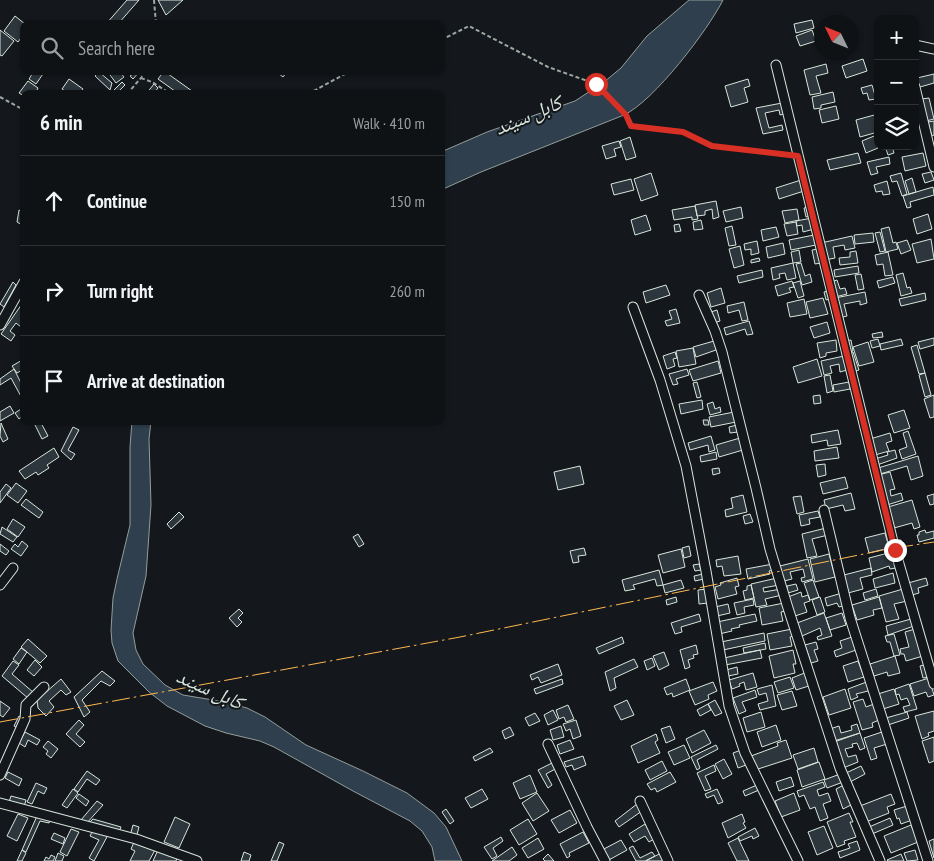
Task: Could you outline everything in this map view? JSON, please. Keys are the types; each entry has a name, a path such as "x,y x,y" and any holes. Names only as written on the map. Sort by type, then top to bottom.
{"street":[{"path":"919,46 934,49"},
{"path":"776,65 895,550 934,684"},
{"path":"919,104 934,167"},
{"path":"0,325 20,289"},
{"path":"699,294 722,352 770,549 806,664 840,768 880,861"},
{"path":"633,307 660,380 686,466 729,706 745,753 798,861"},
{"path":"824,510 850,618 928,861"},
{"path":"0,585 12,568"},
{"path":"0,775 25,719 26,705 44,687"},
{"path":"548,744 605,861"},
{"path":"640,801 668,861"},
{"path":"0,803 92,829 136,839 197,861"}],"path":[{"path":"154,0 156,20"},
{"path":"445,38 469,26 548,67 596,84 626,115 631,126 683,132 712,146 798,156"},
{"path":"130,90 144,75"},
{"path":"315,90 343,75"},
{"path":"141,78 165,90"},
{"path":"0,97 20,108"}],"water":[{"path":"689,0 723,0 705,29 679,64 636,107 624,115 445,188 445,150 487,132 575,101 621,68 647,36"},
{"path":"132,425 151,425 149,439 151,505 146,576 133,633 136,650 143,664 165,685 183,695 225,702 247,708 265,717 306,745 407,793 434,813 446,827 462,861 435,861 432,847 422,831 410,821 274,747 260,741 205,726 167,706 149,692 118,661 112,643 111,630 113,598 130,525"}],"building":[{"path":"127,0 139,0 122,20 110,20"},
{"path":"158,0 183,0 166,15"},
{"path":"15,16 20,20 20,39 18,42 4,31"},
{"path":"812,20 814,28 796,33 794,24"},
{"path":"0,30 14,41 2,56 0,55"},
{"path":"812,30 814,42 800,46 796,36"},
{"path":"863,59 867,71 846,78 842,66"},
{"path":"826,64 828,73 816,76 821,93 810,95 804,70"},
{"path":"934,74 934,83 920,87 919,78"},
{"path":"32,75 42,75 36,84 29,79"},
{"path":"103,75 112,83 110,90 95,76"},
{"path":"110,75 122,75 124,77 116,83"},
{"path":"161,75 170,75 191,90 173,90 158,79"},
{"path":"69,79 83,89 64,90 62,89"},
{"path":"748,79 750,86 744,88 748,102 731,107 725,86"},
{"path":"28,81 38,88 37,90 21,90"},
{"path":"122,82 125,85 120,90 114,90"},
{"path":"154,84 158,88 156,90 149,90"},
{"path":"872,85 874,99 869,100 867,93 863,94 861,88"},
{"path":"833,92 835,102 821,105 821,108 814,109 812,97"},
{"path":"929,98 934,119 926,121 921,99"},
{"path":"782,103 784,114 780,115 779,110 765,113 769,128 782,125 783,130 763,134 756,108"},
{"path":"836,106 839,119 822,123 819,110"},
{"path":"874,115 874,133 860,137 856,120"},
{"path":"934,121 934,135 932,136 928,122"},
{"path":"874,136 874,150 866,153 862,141"},
{"path":"630,137 636,157 626,160 620,141"},
{"path":"619,141 621,147 614,149 616,156 606,159 602,146"},
{"path":"886,150 893,150 894,153 888,155"},
{"path":"858,153 861,163 830,170 827,160"},
{"path":"923,153 926,166 905,171 902,157"},
{"path":"889,157 890,164 876,167 878,173 871,175 867,162"},
{"path":"931,172 934,180 925,183 922,174"},
{"path":"651,173 658,195 641,201 634,179"},
{"path":"901,173 907,194 902,196 897,181 892,182 890,176"},
{"path":"912,178 916,192 909,194 905,181"},
{"path":"631,179 634,190 614,195 611,184"},
{"path":"801,180 804,191 779,199 776,188"},
{"path":"887,181 890,194 883,195 882,191 876,192 874,185"},
{"path":"933,187 934,195 910,202 911,207 907,208 903,196"},
{"path":"716,201 719,217 713,219 712,209 705,211 705,215 697,216 695,205"},
{"path":"695,206 698,219 692,220 692,217 674,220 672,210"},
{"path":"741,207 743,218 726,222 723,211"},
{"path":"808,207 811,216 806,217 804,208"},
{"path":"797,209 799,220 785,223 782,211"},
{"path":"19,210 20,224 17,222"},
{"path":"928,214 932,229 917,234 913,219"},
{"path":"646,215 651,230 635,235 631,220"},
{"path":"812,218 814,229 803,232 802,225 797,226 796,221"},
{"path":"701,220 703,229 694,230 693,222"},
{"path":"796,222 798,234 787,236 784,224"},
{"path":"679,224 681,231 675,232 674,225"},
{"path":"732,226 736,245 729,246 725,228"},
{"path":"776,227 779,237 763,241 761,230"},
{"path":"889,227 893,243 896,242 898,249 886,252 881,229"},
{"path":"880,232 885,251 880,252 875,233"},
{"path":"873,233 874,242 855,244 854,235"},
{"path":"814,235 816,245 791,250 789,240"},
{"path":"852,236 855,248 845,250 844,245 833,247 835,258 825,260 821,243"},
{"path":"931,239 934,259 917,263 912,244"},
{"path":"907,240 911,250 901,254 897,243"},
{"path":"757,241 759,253 751,255 751,249 745,250 744,244"},
{"path":"783,243 785,254 768,258 766,247"},
{"path":"740,246 744,265 734,268 729,249"},
{"path":"818,249 821,263 815,264 812,250"},
{"path":"799,250 801,262 793,263 791,252"},
{"path":"856,251 858,263 840,265 839,258 850,257 850,252"},
{"path":"888,252 893,275 885,276 883,264 877,265 875,255"},
{"path":"759,258 760,261 751,263 751,260"},
{"path":"793,263 796,278 787,280 785,273 779,274 780,278 773,280 771,268"},
{"path":"801,263 805,276 810,274 812,282 802,285 796,264"},
{"path":"858,266 859,273 835,277 834,270"},
{"path":"762,270 763,277 739,283 737,276"},
{"path":"903,273 907,288 910,287 912,293 901,296 896,275"},
{"path":"861,274 864,289 858,290 855,275"},
{"path":"893,277 895,283 879,288 877,281"},
{"path":"837,280 840,289 845,288 847,294 835,297 831,282"},
{"path":"792,281 794,287 789,288 791,292 778,296 775,286"},
{"path":"800,281 804,296 798,298 793,283"},
{"path":"13,282 16,285 4,307 0,304"},
{"path":"666,285 670,295 646,303 643,292"},
{"path":"721,288 725,303 711,307 707,293"},
{"path":"828,291 830,299 826,300 824,292"},
{"path":"865,292 867,303 860,305 860,301 844,304 847,316 839,318 835,298"},
{"path":"925,293 926,300 901,306 899,299"},
{"path":"823,298 828,314 810,318 806,302"},
{"path":"804,299 807,314 790,317 787,303"},
{"path":"744,302 748,320 742,321 739,310 728,313 727,306"},
{"path":"20,307 20,326 16,323 10,331 15,335 11,341 1,334"},
{"path":"676,309 680,323 667,326 665,321 672,319 669,311"},
{"path":"717,310 720,321 714,323 711,312"},
{"path":"749,321 753,334 747,335 745,329 726,335 724,328"},
{"path":"827,322 830,333 814,338 810,327"},
{"path":"882,332 883,337 873,338 872,334"},
{"path":"934,338 934,345 920,349 918,342"},
{"path":"878,339 880,346 872,348 870,341"},
{"path":"901,339 903,345 881,350 880,344"},
{"path":"836,340 837,351 826,353 826,356 820,358 817,343"},
{"path":"851,340 853,351 847,352 845,341"},
{"path":"714,341 716,350 696,357 693,347"},
{"path":"868,342 874,362 859,366 853,347"},
{"path":"917,345 925,373 919,374 911,347"},
{"path":"693,348 696,364 679,367 676,351"},
{"path":"675,352 677,358 673,359 675,366 667,369 663,356"},
{"path":"853,352 859,370 852,372 847,354"},
{"path":"844,356 847,370 840,372 839,364 830,366 832,373 824,375 821,361"},
{"path":"817,359 822,376 798,383 793,367"},
{"path":"20,361 20,371 17,373 12,366"},
{"path":"718,361 721,373 693,381 689,370"},
{"path":"14,369 20,381 20,395 11,378 0,385 0,379"},
{"path":"687,369 689,375 676,379 678,384 673,385 669,374"},
{"path":"925,373 931,395 925,397 919,375"},
{"path":"830,375 833,391 827,393 824,376"},
{"path":"697,382 701,397 697,398 693,383"},
{"path":"849,382 850,389 834,392 833,385"},
{"path":"820,395 821,403 814,404 813,396"},
{"path":"934,395 934,417 930,418 924,399"},
{"path":"702,400 703,409 681,414 679,404"},
{"path":"713,402 715,409 720,407 721,412 710,415 707,404"},
{"path":"10,406 14,413 0,421 0,412"},
{"path":"20,410 20,418 19,419 15,413"},
{"path":"904,410 910,428 894,433 888,415"},
{"path":"734,412 736,422 711,427 709,417"},
{"path":"703,420 708,420 709,425 704,425"},
{"path":"1,423 8,439 3,442 0,436"},
{"path":"35,425 42,425 48,436 42,439"},
{"path":"737,425 738,432 730,433 729,427"},
{"path":"73,427 79,430 68,450 75,454 71,460 61,451"},
{"path":"838,430 841,444 828,446 827,440 812,443 811,435"},
{"path":"908,431 916,454 902,459 899,450 907,447 903,433"},
{"path":"890,433 892,441 886,443 889,451 875,455 870,439"},
{"path":"711,436 715,450 709,452 708,445 690,450 688,443"},
{"path":"740,438 743,450 719,457 716,445"},
{"path":"837,447 839,458 815,461 814,451"},
{"path":"54,448 59,457 47,465 49,468 38,475 36,472 25,479 19,471"},
{"path":"895,450 897,458 877,465 875,459 888,455 887,452"},
{"path":"716,452 717,459 701,462 700,456"},
{"path":"918,456 923,476 911,480 907,466 880,474 878,468"},
{"path":"825,464 826,475 818,477 816,465"},
{"path":"580,466 584,484 558,490 554,472"},
{"path":"719,468 720,473 713,475 712,469"},
{"path":"890,472 895,489 890,490 891,496 901,493 903,500 887,505 878,475"},
{"path":"845,477 848,488 823,494 820,483"},
{"path":"16,483 27,491 18,503 7,495"},
{"path":"6,484 11,488 0,503 0,492"},
{"path":"851,493 855,509 845,511 843,505 826,509 824,500"},
{"path":"934,494 934,504 930,505 927,496"},
{"path":"743,495 747,512 726,517 725,510 733,508 731,498"},
{"path":"801,496 804,512 797,514 793,497"},
{"path":"26,499 43,512 39,518 21,505"},
{"path":"912,500 920,527 914,529 912,523 894,528 888,507"},
{"path":"818,511 820,517 809,519 810,524 801,526 799,515"},
{"path":"179,512 184,517 171,529 167,524"},
{"path":"750,514 753,522 745,524 743,516"},
{"path":"13,519 25,527 18,537 7,529"},
{"path":"2,527 17,537 13,542 0,534"},
{"path":"826,528 828,535 812,539 817,556 807,558 802,534"},
{"path":"925,530 926,533 934,531 934,538 919,542 917,535"},
{"path":"885,533 889,548 869,553 865,538"},
{"path":"358,534 364,544 359,547 353,537"},
{"path":"901,540 904,547 898,549 896,541"},
{"path":"22,541 28,546 21,556 11,549 15,544 18,547"},
{"path":"0,544 9,551 6,555 0,551"},
{"path":"689,546 691,556 684,558 682,548"},
{"path":"584,548 586,555 578,556 579,562 573,563 570,551"},
{"path":"681,549 685,567 663,573 658,555"},
{"path":"892,552 896,568 890,569 889,566 872,572 869,558"},
{"path":"829,554 835,577 815,582 810,559"},
{"path":"738,556 741,574 724,576 722,566 717,567 716,560"},
{"path":"808,559 813,579 802,582 801,578 805,577 803,569 790,572 792,579 784,581 780,566"},
{"path":"699,564 701,570 695,571 693,565"},
{"path":"773,564 774,570 769,571 770,574 748,579 746,569"},
{"path":"871,568 872,575 860,578 863,589 848,593 844,575"},
{"path":"659,570 663,585 657,586 655,579 633,585 635,589 625,591 622,580"},
{"path":"893,573 895,583 875,588 873,579"},
{"path":"703,574 704,579 695,581 694,576"},
{"path":"737,578 739,586 735,587 737,594 718,599 715,587 721,585 720,583"},
{"path":"777,578 779,585 763,588 764,592 781,589 782,595 765,599 767,605 756,607 751,584"},
{"path":"926,578 928,585 918,588 919,593 912,595 908,583"},
{"path":"681,580 684,588 665,593 663,585"},
{"path":"813,580 819,597 810,600 804,583"},
{"path":"796,584 798,590 788,593 787,586"},
{"path":"751,585 754,598 745,600 743,591 747,590 747,586"},
{"path":"707,589 708,603 699,604 698,590"},
{"path":"876,589 878,596 865,600 863,593"},
{"path":"903,589 907,601 894,604 899,619 886,622 879,596"},
{"path":"801,592 802,597 808,595 810,601 804,603 807,612 795,616 788,597"},
{"path":"842,593 846,605 839,607 837,603 827,606 825,598"},
{"path":"676,597 677,602 667,605 666,600"},
{"path":"820,597 825,612 817,615 812,600"},
{"path":"879,597 882,608 873,610 874,615 857,620 852,605"},
{"path":"753,599 754,605 744,607 745,613 737,615 734,603"},
{"path":"784,603 786,611 781,612 783,621 762,625 759,608"},
{"path":"728,604 730,613 717,616 715,607"},
{"path":"239,609 243,613 238,618 242,622 237,627 229,618"},
{"path":"824,613 832,636 818,640 817,637 822,635 820,628 802,636 797,623"},
{"path":"842,613 846,625 830,630 826,618"},
{"path":"699,614 701,621 681,627 682,632 675,634 671,623"},
{"path":"755,614 757,621 739,625 740,627 731,629 732,631 719,634 717,622"},
{"path":"911,619 914,626 888,635 886,626"},
{"path":"792,629 794,636 790,637 792,646 770,650 767,634"},
{"path":"915,629 923,656 906,661 900,649 909,647 905,632"},
{"path":"764,633 765,641 723,650 721,642"},
{"path":"894,634 900,655 894,656 890,642 887,642 885,636"},
{"path":"855,636 859,649 836,657 834,651 842,648 840,641"},
{"path":"622,637 624,643 599,654 596,648"},
{"path":"28,639 47,656 40,663 21,647"},
{"path":"816,642 818,649 814,650 818,661 811,663 805,645"},
{"path":"765,643 766,649 744,653 743,648"},
{"path":"696,645 698,654 693,655 694,658 688,660 690,667 685,669 680,650"},
{"path":"21,648 27,652 19,664 13,659"},
{"path":"760,650 762,658 725,665 724,658"},
{"path":"793,650 796,664 793,664 795,673 774,678 769,656"},
{"path":"664,652 669,665 659,670 653,656"},
{"path":"895,656 900,673 888,676 887,672 874,676 870,664"},
{"path":"652,658 655,666 647,670 644,661"},
{"path":"634,659 638,667 614,678 616,688 610,691 605,672"},
{"path":"35,660 42,667 34,676 27,670"},
{"path":"13,661 19,665 12,674 34,693 29,699 2,676"},
{"path":"858,661 864,677 848,682 843,666"},
{"path":"558,664 562,675 541,683 538,677 532,680 530,675"},
{"path":"927,664 930,677 923,678 920,666"},
{"path":"737,667 738,674 728,676 726,670"},
{"path":"102,671 115,681 110,686 101,681 82,700 90,712 84,717 74,697"},
{"path":"807,672 812,685 796,690 792,678"},
{"path":"753,673 757,687 746,690 744,682 732,689 729,680"},
{"path":"790,677 794,688 778,693 774,682"},
{"path":"929,678 934,695 928,697 926,692 914,696 910,684"},
{"path":"61,679 71,692 66,695 61,690 49,701 54,707 46,716 38,708 37,700"},
{"path":"562,679 563,684 536,694 534,689"},
{"path":"686,679 690,690 673,697 672,693 667,695 664,688"},
{"path":"869,681 872,690 856,694 858,697 851,700 848,689"},
{"path":"713,682 717,691 708,695 709,699 695,705 689,691"},
{"path":"909,684 917,709 905,712 903,707 910,705 907,698 901,700 899,694 896,695 895,689"},
{"path":"772,685 776,706 760,710 758,704 768,701 766,693 759,695 757,689"},
{"path":"845,689 851,708 829,715 823,697"},
{"path":"894,689 899,704 883,709 878,694"},
{"path":"755,690 757,697 742,702 746,711 739,714 733,698"},
{"path":"792,691 797,706 782,710 777,695"},
{"path":"863,699 866,707 874,704 879,720 872,723 873,727 862,730 853,702"},
{"path":"627,700 634,715 621,720 614,706"},
{"path":"715,700 722,713 715,716 708,704"},
{"path":"0,701 10,708 3,717 0,715"},
{"path":"708,704 711,710 700,716 697,710"},
{"path":"568,705 574,719 566,722 564,717 559,719 556,710"},
{"path":"553,710 558,720 548,725 544,715"},
{"path":"934,711 934,731 928,733 929,736 922,739 915,716"},
{"path":"761,712 765,727 747,732 743,718"},
{"path":"907,712 909,718 888,725 886,718"},
{"path":"535,713 540,721 529,726 525,718"},
{"path":"19,716 24,719 19,729 14,726"},
{"path":"79,720 84,725 76,734 85,742 80,747 66,734"},
{"path":"576,720 581,736 573,739 570,729 566,731 563,724"},
{"path":"857,724 860,733 834,741 830,729 839,726 841,733 852,730 851,726"},
{"path":"776,725 781,740 762,747 757,732"},
{"path":"561,726 564,737 553,740 550,730"},
{"path":"670,726 675,739 666,743 661,729"},
{"path":"510,727 514,735 505,739 502,731"},
{"path":"704,730 711,743 692,753 686,739"},
{"path":"25,732 40,740 37,745 28,740 25,747 19,743"},
{"path":"882,732 887,744 874,748 877,758 871,760 864,738"},
{"path":"860,733 865,748 860,750 857,743 852,744 853,747 845,749 848,757 856,755 858,762 843,768 834,742"},
{"path":"656,734 658,740 655,742 660,753 638,763 631,746"},
{"path":"934,737 934,761 929,763 922,741"},
{"path":"570,740 574,749 560,754 557,745"},
{"path":"786,740 792,758 755,770 751,756 778,746 777,743"},
{"path":"48,741 58,749 51,758 46,754 48,751 43,747"},
{"path":"684,745 690,758 674,765 668,752"},
{"path":"716,745 718,749 697,760 700,768 697,770 691,757"},
{"path":"490,748 493,752 475,761 473,757"},
{"path":"814,748 818,762 798,769 793,755"},
{"path":"741,750 746,765 738,768 733,753"},
{"path":"583,756 586,765 574,770 572,765 566,767 564,762"},
{"path":"724,759 732,774 723,779 715,764"},
{"path":"662,761 667,771 650,780 645,770"},
{"path":"554,762 557,768 546,774 552,785 548,788 538,770"},
{"path":"819,762 825,779 802,787 797,770"},
{"path":"714,765 716,771 705,776 711,789 705,791 697,773"},
{"path":"861,766 865,774 850,782 846,773"},
{"path":"87,771 100,780 96,785 87,779 78,792 74,789"},
{"path":"8,772 22,779 19,786 5,778"},
{"path":"670,772 676,782 657,792 655,788 651,790 647,784"},
{"path":"840,774 843,782 827,788 824,780"},
{"path":"530,775 537,792 520,799 513,783"},
{"path":"791,777 794,786 779,791 776,782"},
{"path":"823,782 825,787 817,790 819,796 828,793 831,801 823,804 828,818 820,821 815,807 810,809 804,795 799,797 797,791"},
{"path":"36,783 47,788 44,794 38,791 32,804 27,802"},
{"path":"757,785 759,790 745,796 743,791"},
{"path":"844,785 851,805 843,809 836,789"},
{"path":"73,789 78,793 67,808 62,805"},
{"path":"482,789 488,799 471,808 465,798"},
{"path":"717,789 723,802 718,804 714,795 707,798 705,794"},
{"path":"537,793 549,811 533,821 522,803"},
{"path":"794,793 800,810 781,817 775,801"},
{"path":"79,794 89,801 86,806 76,798"},
{"path":"891,794 895,804 887,807 889,813 866,822 860,806"},
{"path":"11,796 26,800 24,807 9,802"},
{"path":"97,801 103,805 86,824 81,820"},
{"path":"637,804 642,811 619,827 615,821"},
{"path":"907,806 912,820 901,824 894,810"},
{"path":"446,809 454,821 450,824 442,812"},
{"path":"570,810 577,823 559,833 551,820"},
{"path":"849,813 853,822 850,822 856,837 844,841 845,844 837,847 827,822"},
{"path":"18,814 28,818 17,841 7,836"},
{"path":"742,814 745,822 743,823 746,828 728,838 722,823"},
{"path":"37,816 51,819 49,823 40,821 26,852 22,850"},
{"path":"175,817 190,824 179,848 164,842"},
{"path":"890,818 893,825 872,834 869,827"},
{"path":"93,819 121,827 118,834 88,824"},
{"path":"528,819 537,834 519,845 510,830"},
{"path":"645,824 654,839 649,842 645,836 634,842 629,834"},
{"path":"133,825 139,827 136,838 130,836"},
{"path":"911,825 918,842 891,853 884,836"},
{"path":"824,826 833,848 817,855 808,832"},
{"path":"755,828 759,836 753,839 752,836 740,841 738,837"},
{"path":"71,829 79,832 67,856 60,852"},
{"path":"93,830 108,835 94,861 89,858 99,840 90,836"},
{"path":"583,832 589,843 569,853 570,856 567,858 560,844"},
{"path":"54,833 65,838 63,844 51,839"},
{"path":"501,837 503,841 493,848 497,856 492,859 484,847"},
{"path":"538,838 544,849 528,858 522,848"},
{"path":"738,838 749,861 737,861 728,843"},
{"path":"934,839 934,858 929,841"},
{"path":"135,840 155,850 149,861 130,861 135,851 131,849"},
{"path":"621,840 627,850 607,861 602,850"},
{"path":"857,841 860,850 840,858 838,852 850,848 848,844"},
{"path":"279,842 284,844 277,861 271,861"},
{"path":"633,846 640,858 652,852 655,856 645,861 636,861 629,848"},
{"path":"512,847 517,855 509,861 492,861"},
{"path":"22,850 26,853 22,861 17,861"},
{"path":"158,850 177,858 176,861 153,861"},
{"path":"915,850 918,860 907,861 904,853"},
{"path":"244,852 251,855 249,861 241,861"},
{"path":"58,853 64,856 62,861 55,861"},
{"path":"661,853 665,861 646,861"},
{"path":"548,854 554,861 545,861 543,859"},
{"path":"901,854 904,861 887,860"},
{"path":"51,855 55,857 53,861 44,861 46,857 49,859"}],"power":[{"path":"0,722 460,637 888,549 934,542"}],"route":[{"path":"596,84 626,115 631,126 683,132 712,146 798,156 895,550"}],"water label":[{"name":"کابل سيند","path":"528,115"},
{"name":"کابل سيند","path":"210,689"}]}
